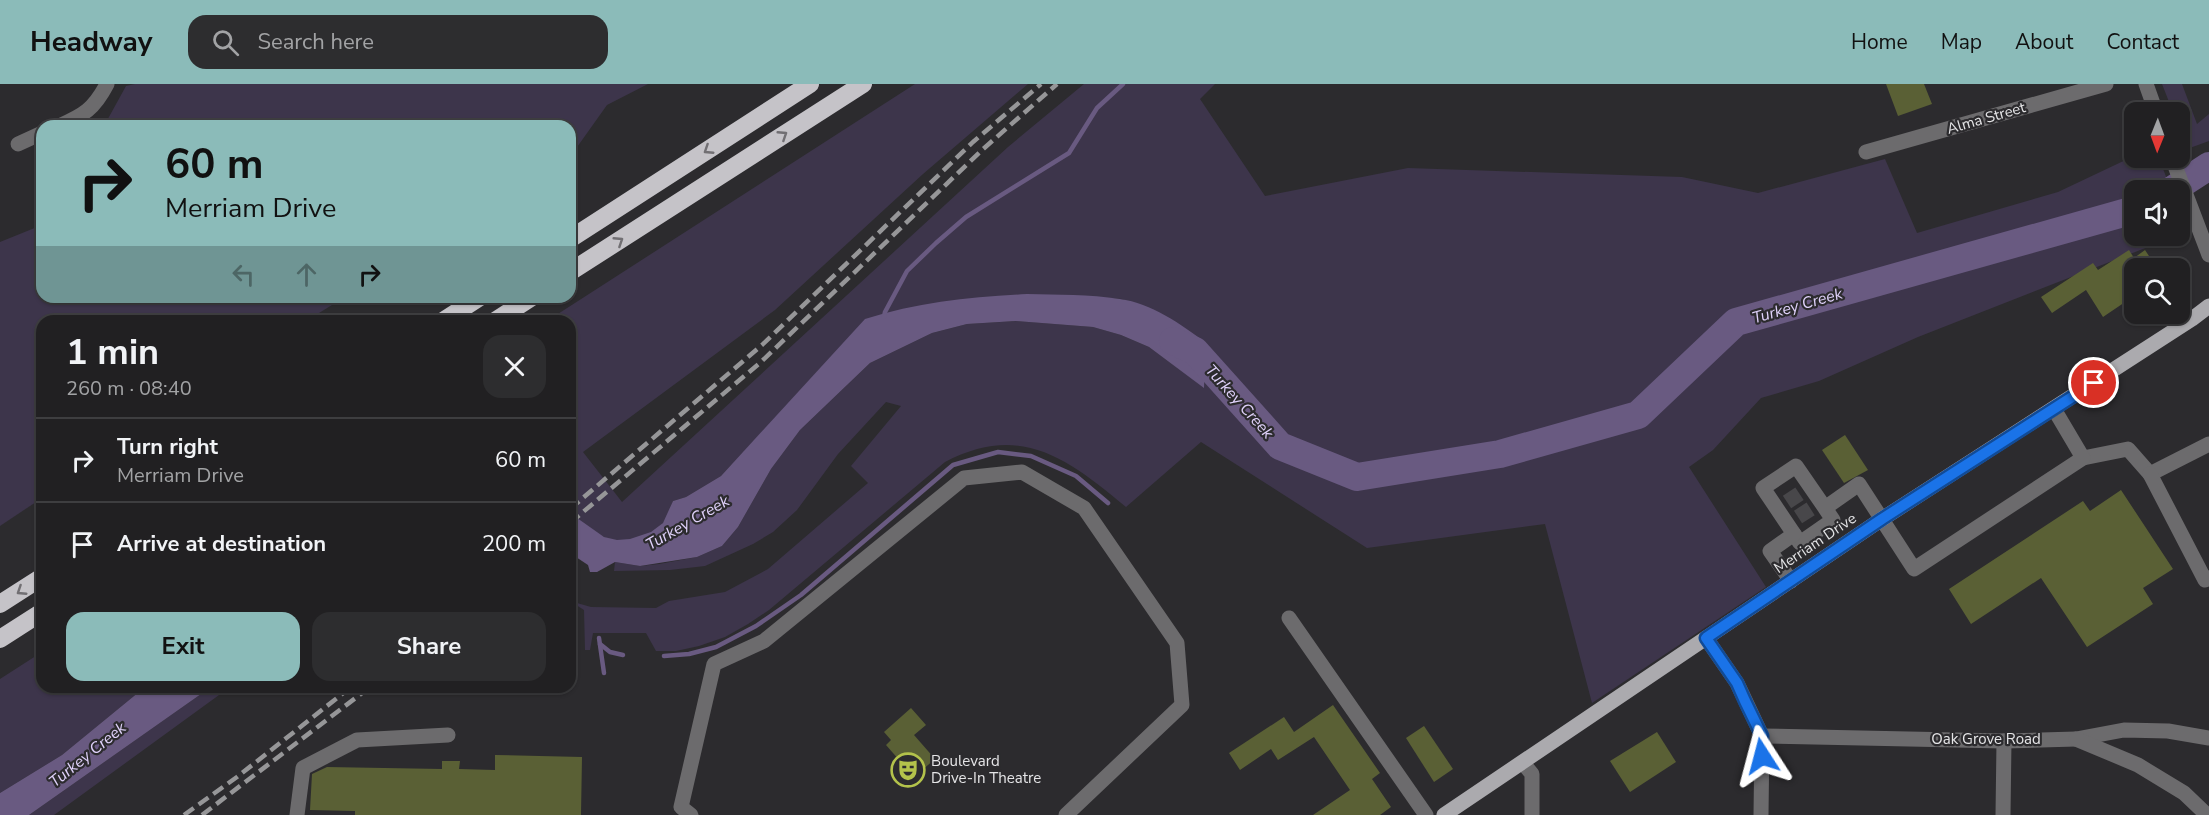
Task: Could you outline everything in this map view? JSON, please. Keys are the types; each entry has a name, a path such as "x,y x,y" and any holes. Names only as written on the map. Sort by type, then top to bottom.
{"highway":[{"path":"576,235 810,84"},
{"path":"576,268 863,84"},
{"path":"452,315 471,303"},
{"path":"504,315 523,303"},
{"path":"0,604 36,581"},
{"path":"0,639 36,616"}],"main road":[{"name":"Merriam Drive","path":"1444,815 1882,519 2192,320 2209,306"}],"street":[{"path":"73,120 82,116 98,102 107,84"},
{"name":"Alma Street","path":"1866,152 2106,84"},
{"path":"2146,84 2152,102"},
{"path":"18,144 36,136"},
{"path":"2176,168 2209,255"},
{"path":"2054,409 2083,458"},
{"path":"2150,474 2209,444"},
{"path":"1819,506 1859,484 1914,569 2083,458 2128,448 2150,474 2205,580 2209,578"},
{"path":"1796,466 1806,490 1819,506 1833,520 1800,543 1782,505 1763,488 1796,466"},
{"path":"691,815 681,807 714,664 765,641 964,478 1022,472 1084,508 1177,643 1182,705 1066,815"},
{"path":"1791,580 1770,551 1793,525"},
{"path":"1289,618 1425,815"},
{"path":"1706,638 1737,683 1762,736 1761,815"},
{"name":"Oak Grove Road","path":"1762,736 2004,741 2076,739 2124,730 2168,731 2209,738"},
{"path":"297,815 303,768 357,740 448,735"},
{"path":"2076,739 2138,765 2184,793 2207,815"},
{"path":"2003,815 2004,741"},
{"path":"1523,763 1532,774 1532,815"}],"shaded area":[{"path":"135,84 648,84 607,105 576,149 576,120 107,120 126,86"},
{"path":"915,84 1028,84 923,174 775,310 583,452 622,502 1008,147 1084,84 1215,84 1200,99 1265,196 1408,168 1682,177 1758,193 1885,159 1917,233 2058,192 2124,161 2124,168 2163,168 2167,180 2124,180 2124,246 2150,246 1918,337 1819,381 1761,398 1713,450 1689,467 1766,587 1592,703 1545,524 1367,548 1201,442 1126,507 1084,474 1042,452 1020,446 997,445 972,450 945,462 769,610 725,637 676,651 656,651 646,633 593,633 590,650 585,650 584,610 576,603 591,607 656,608 669,601 725,592 768,569 868,483 851,466 901,406 886,402 838,454 797,510 773,532 753,544 705,566 670,570 614,571 615,562 640,566 659,564 697,557 722,546 738,527 771,469 800,430 870,363 932,333 967,324 1017,321 1093,327 1121,335 1149,347 1204,387 1206,343 1153,310 1122,299 1084,296 865,320 721,476 686,497 673,501 665,521 651,533 628,540 613,540 596,533 576,518 576,315 556,315"},
{"path":"2162,84 2182,84 2189,102 2169,102"},
{"path":"2190,105 2197,124 2209,114 2209,141 2190,148"},
{"path":"36,227 36,303 335,303 316,315 36,315 36,502 0,526 0,242"},
{"path":"36,656 36,693 138,693 62,755 0,793 0,679"},
{"path":"202,693 222,693 54,815 29,815"}],"water":[{"path":"1027,294 1085,295 1132,301 1143,305 1165,315 1206,343 1204,388 1149,347 1121,335 1093,327 1016,321 967,324 932,333 870,363 800,430 771,469 738,527 722,546 697,557 640,566 615,562 597,572 590,572 588,565 576,557 576,517 604,537 617,540 630,539 651,532 663,523 673,501 686,497 721,476 865,319 905,308"},
{"path":"138,693 202,693 29,815 0,815 0,793 62,755"}],"building":[{"path":"1886,84 1924,84 1932,104 1898,116"},
{"path":"2129,250 2134,258 2124,258 2124,303 2103,317 2086,290 2052,313 2041,297 2093,263 2098,270"},
{"path":"2145,250 2150,258 2134,258"},
{"path":"1845,435 1868,470 1844,483 1822,450"},
{"path":"2121,490 2173,569 2143,588 2153,604 2087,647 2041,578 1971,624 1949,589 2083,501 2090,511"},
{"path":"1333,705 1380,773 1372,779 1391,807 1380,815 1313,815 1350,790 1314,737 1278,760 1271,749 1240,770 1229,753 1284,717 1294,732"},
{"path":"911,708 926,725 914,735 935,759 914,777 886,745 891,740 884,732"},
{"path":"1424,726 1453,769 1434,782 1406,738"},
{"path":"1657,732 1676,762 1630,792 1610,761"},
{"path":"495,755 582,757 581,815 355,815 355,811 310,810 312,774 327,767 442,769 442,761 460,761 459,769 495,770"}],"waterway":[{"path":"884,317 907,271 966,217 1069,153 1097,108 1123,84"},
{"name":"Turkey Creek","path":"2187,180 2209,166"},
{"name":"Turkey Creek","path":"1173,341 1195,351 1280,446 1357,477 1500,454 1638,415 1736,322 2124,213"},
{"path":"664,656 689,654 716,647 756,626 801,595 953,465 998,452 1031,456 1076,476 1108,503"},
{"path":"599,638 604,673"},
{"path":"600,644 610,652 623,655"}],"tunnel":[{"path":"1787,502 1802,492"},
{"path":"1798,517 1812,508"}],"railway":[{"path":"576,504 762,345 973,142 1041,84"},
{"path":"576,518 761,362 982,150 1057,84"},
{"path":"184,815 237,777 343,693"},
{"path":"202,815 362,693"}],"place":[{"name":"Boulevard Drive-In Theatre","path":"908,770"}],"route":[{"path":"1762,756 1762,736 1737,683 1706,638 1882,519 2094,383"}]}
